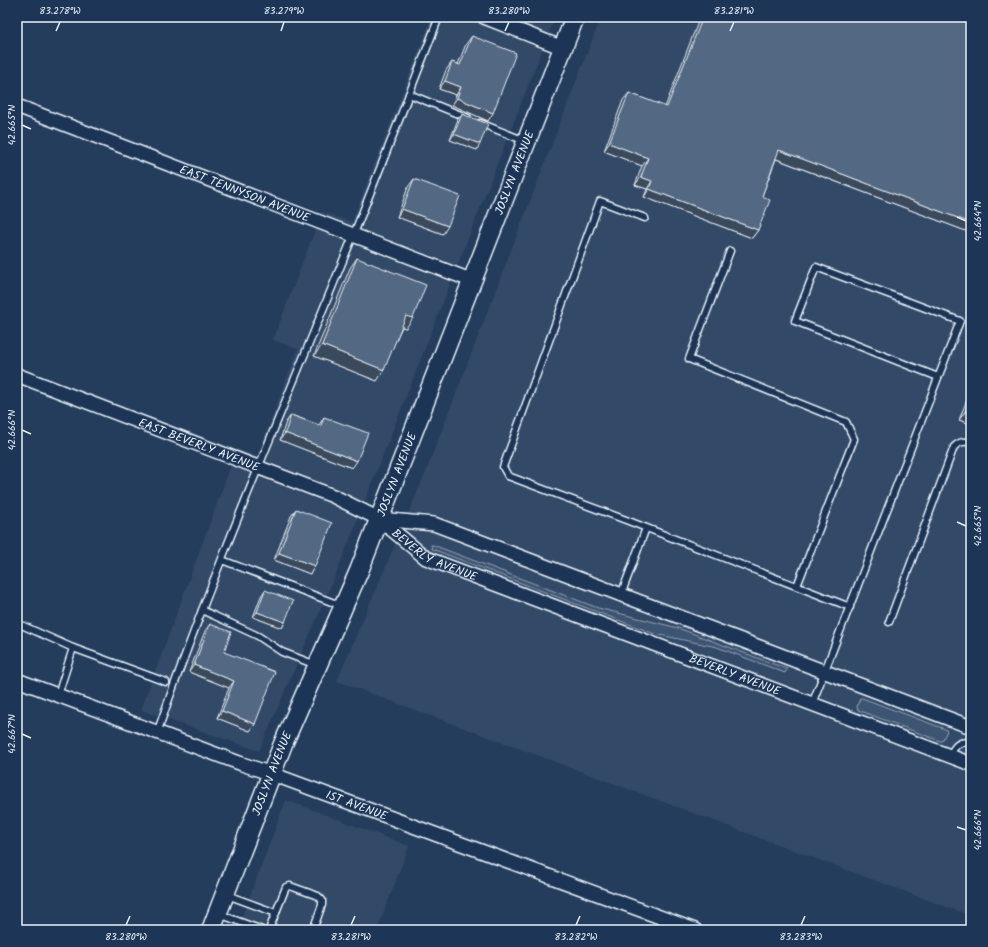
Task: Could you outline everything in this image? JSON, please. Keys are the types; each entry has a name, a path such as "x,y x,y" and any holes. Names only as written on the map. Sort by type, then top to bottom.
{"main road":[{"name":"JOSLYN AVENUE","path":"211,930 272,774 379,519 575,17"}],"street":[{"path":"484,17 563,48"},
{"name":"EAST TENNYSON AVENUE","path":"17,106 473,281"},
{"name":"EAST BEVERLY AVENUE","path":"17,375 333,496 379,519"},
{"name":"BEVERLY AVENUE","path":"379,519 434,524 971,727"},
{"name":"BEVERLY AVENUE","path":"379,519 426,558 971,764"},
{"name":"1ST AVENUE","path":"17,680 695,930"}],"lane":[{"path":"158,733 202,610 258,467 354,235 439,17"},
{"path":"409,94 527,141"},
{"path":"644,218 600,201 503,467 508,476 850,607"},
{"path":"730,251 689,359 846,422 854,439 797,586"},
{"path":"812,704 960,321 816,266 795,321 938,377"},
{"path":"889,622 954,448 959,442 967,441 971,443"},
{"path":"621,595 646,528"},
{"path":"222,560 343,606"},
{"path":"202,610 258,636 282,652 318,666"},
{"path":"17,622 73,648 166,682"},
{"path":"58,695 73,648"},
{"path":"950,756 957,745 965,742 971,743"},
{"path":"269,930 286,887 290,886 318,896 322,900 322,906 313,930"},
{"path":"225,894 276,913"},
{"path":"218,913 262,930"}],"shaded area":[{"path":"432,17 555,17 339,567 259,751 141,710 237,449 257,457 298,349 273,340 322,212 352,222"},
{"path":"601,17 971,17 971,916 337,681 425,474"},
{"path":"431,545 598,608 678,628 787,669 785,673 717,647 655,634 432,549"},
{"path":"860,698 947,731 942,741 940,741 858,710 857,707"},
{"path":"286,800 409,846 377,930 237,930"}],"building":[{"path":"703,17 971,17 971,223 779,150 762,196 770,200 758,230 649,189 652,181 641,177 648,158 609,143 629,93 667,107"},
{"path":"472,36 516,53 493,113 457,98 461,87 445,81 452,62 460,65"},
{"path":"462,114 488,124 480,144 454,134"},
{"path":"414,179 460,196 448,226 402,209"},
{"path":"357,258 426,285 413,318 406,316 384,370 322,345"},
{"path":"971,395 971,414 965,412"},
{"path":"291,415 321,426 324,417 368,433 357,461 285,433"},
{"path":"296,509 332,523 315,566 279,553"},
{"path":"265,590 293,601 285,622 257,612"},
{"path":"210,624 231,632 224,652 275,672 255,724 222,711 234,681 194,665"}]}
